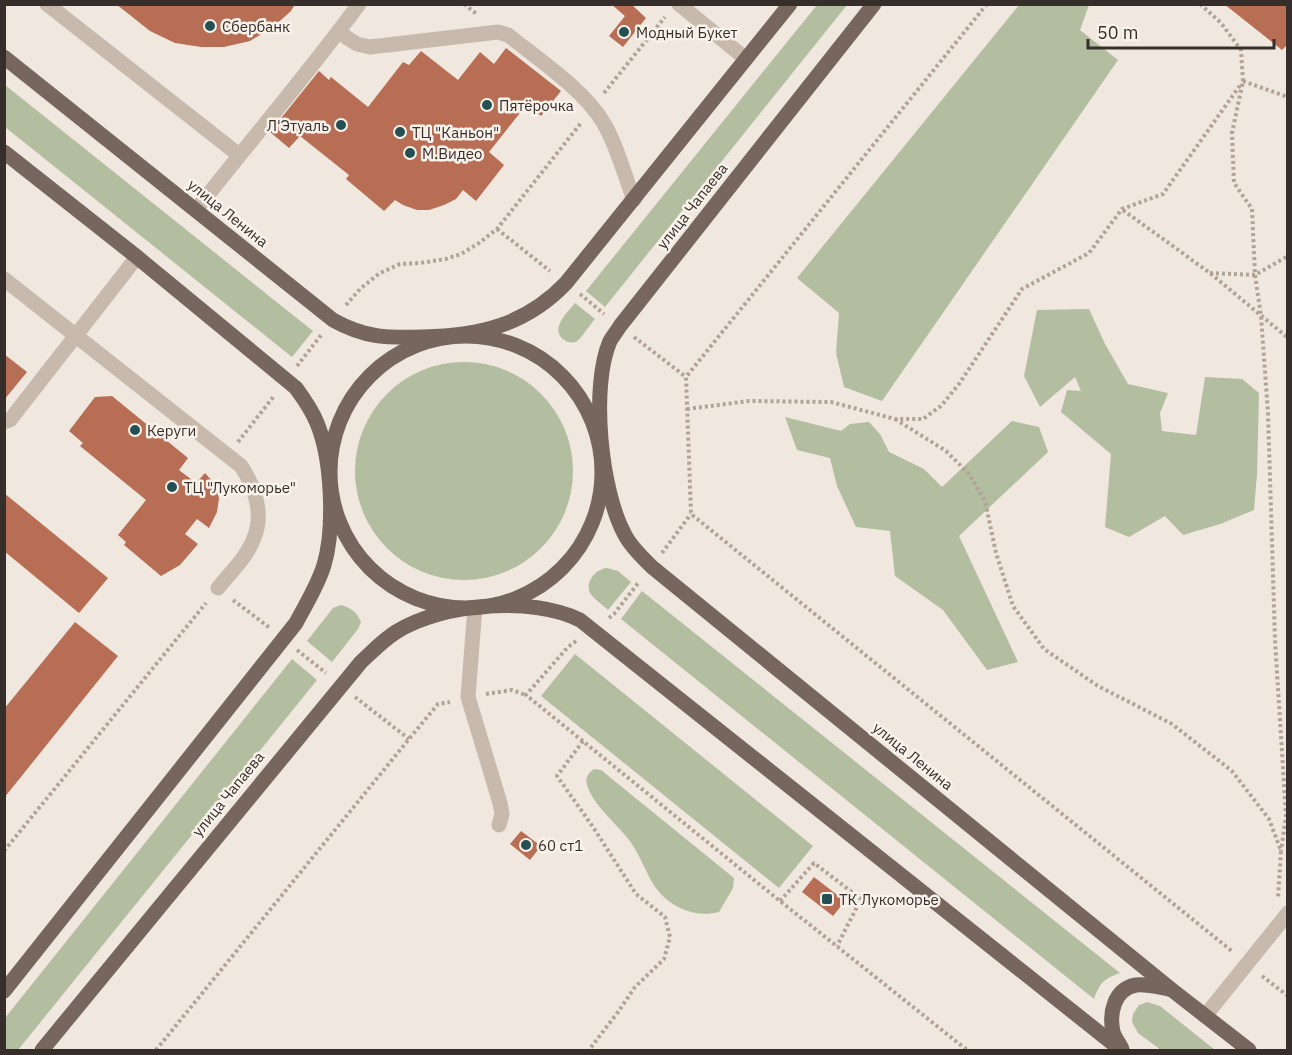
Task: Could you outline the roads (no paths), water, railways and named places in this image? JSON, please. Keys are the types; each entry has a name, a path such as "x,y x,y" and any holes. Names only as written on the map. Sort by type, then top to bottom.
{"main road":[{"path":"4,992 296,623 318,582 325,563 330,523 330,455 335,433 344,412 370,374 388,360 408,349 430,340 496,327 537,309 553,298 790,4"},
{"name":"улица Чапаева","path":"601,455 600,385 610,342 620,326 874,4"},
{"name":"улица Ленина","path":"4,57 333,320 347,328 386,337 452,336"},
{"path":"4,152 296,388 318,425 333,501 340,523 363,562 380,578 420,600 442,606 532,607 566,614 580,620 1122,1050"},
{"path":"452,336 479,336 505,341 529,351 551,365 570,384 585,405 596,429 601,455 602,481 598,508 588,533 574,555 556,575 534,590 509,601 475,607"},
{"name":"улица Ленина","path":"601,455 618,522 625,537 652,567 1249,1050"},
{"name":"улица Чапаева","path":"42,1050 361,662 396,633 416,622 475,607"},
{"path":"1122,1050 1114,1034 1112,1016 1114,1004 1119,995 1128,988 1138,985 1172,990"}],"lane":[{"path":"47,4 239,155"},
{"path":"196,210 359,4"},
{"path":"673,9 746,59"},
{"path":"346,37 357,44 370,47 498,32 508,35 575,89 593,107 609,133 634,200"},
{"path":"4,422 10,420 136,257"},
{"path":"4,279 241,466 251,481 257,502 258,518 254,538 246,554 218,588"},
{"path":"475,607 468,698 500,803 502,814 499,825"},
{"path":"1205,1016 1287,913"}],"place":[{"name":"Сбербанк","path":"210,26"},
{"name":"Модный Букет","path":"624,32"},
{"name":"Пятёрочка","path":"487,105"},
{"name":"Л'Этуаль","path":"341,125"},
{"name":"ТЦ \"Каньон\"","path":"400,132"},
{"name":"М.Видео","path":"410,153"},
{"name":"Керуги","path":"135,430"},
{"name":"ТЦ \"Лукоморье\"","path":"172,487"},
{"name":"60 ст1","path":"526,845"},
{"name":"ТК Лукоморье","path":"827,899"}]}
